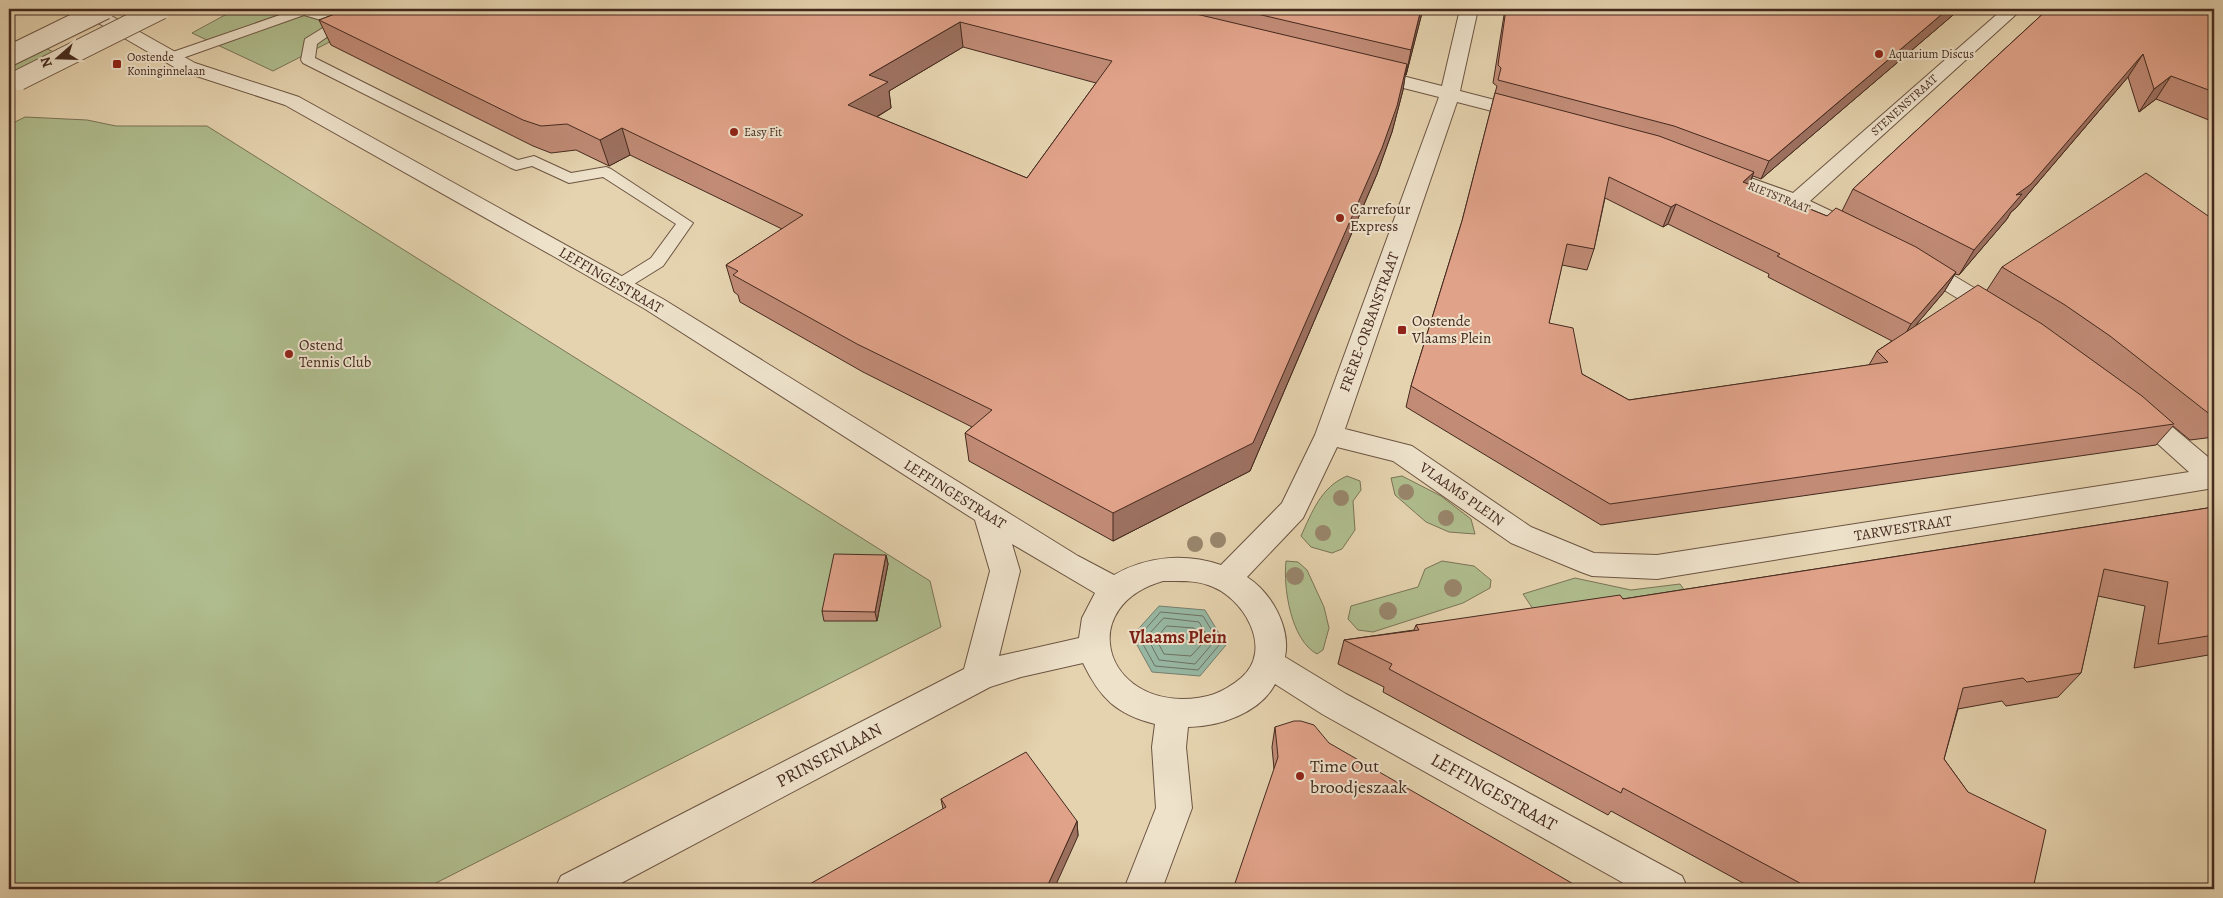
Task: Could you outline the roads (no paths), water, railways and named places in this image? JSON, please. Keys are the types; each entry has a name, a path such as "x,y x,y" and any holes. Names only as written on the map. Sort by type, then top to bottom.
{"street":[{"name":"LEFFINGESTRAAT","path":"87,9 188,67 292,101 620,285 1067,564 1116,590"},
{"path":"9,56 105,9"},
{"path":"14,83 161,9"},
{"name":"FRÈRE-ORBANSTRAAT","path":"1226,579 1293,510 1329,436 1450,94 1469,9"},
{"name":"STENENSTRAAT","path":"1796,202 2013,9"},
{"path":"1345,68 1546,119"},
{"name":"RIETSTRAAT","path":"1696,164 1796,202 1864,236"},
{"path":"1897,253 2013,322"},
{"path":"2120,398 2214,478"},
{"name":"VLAAMS PLEIN","path":"1329,436 1402,453 1521,535 1592,564"},
{"name":"TARWESTRAAT","path":"1592,564 1657,567 2214,478"},
{"path":"978,676 1005,571 988,514"},
{"path":"1163,569 1197,569 1226,579 1245,591 1261,608 1271,633 1268,663 1260,680 1239,700 1207,712 1173,714 1146,707 1127,698 1107,679 1093,647 1098,612 1116,590 1135,578 1163,569"},
{"name":"PRINSENLAAN","path":"574,889 978,676 1002,667 1060,657 1093,647"},
{"name":"LEFFINGESTRAAT","path":"1268,663 1334,704 1669,889"},
{"path":"1143,889 1174,808 1169,747 1173,714"}],"lane":[{"path":"172,57 303,12 320,14 341,22"},
{"path":"357,16 341,22 310,42 308,60 516,165 534,161 569,178 606,172 685,223 656,262 620,285"}],"water":[{"path":"1159,606 1205,610 1226,645 1200,676 1152,672 1132,636"}],"place":[{"name":"Aquarium Discus","path":"1879,54"},
{"name":"Oostende Koninginnelaan","path":"117,64"},
{"name":"Easy Fit","path":"734,132"},
{"name":"Carrefour Express","path":"1340,218"},
{"name":"Oostende Vlaams Plein","path":"1402,330"},
{"name":"Ostend Tennis Club","path":"289,354"},
{"name":"Time Out broodjeszaak","path":"1300,776"}],"district":[{"name":"Vlaams Plein","path":"1178,637"}]}
